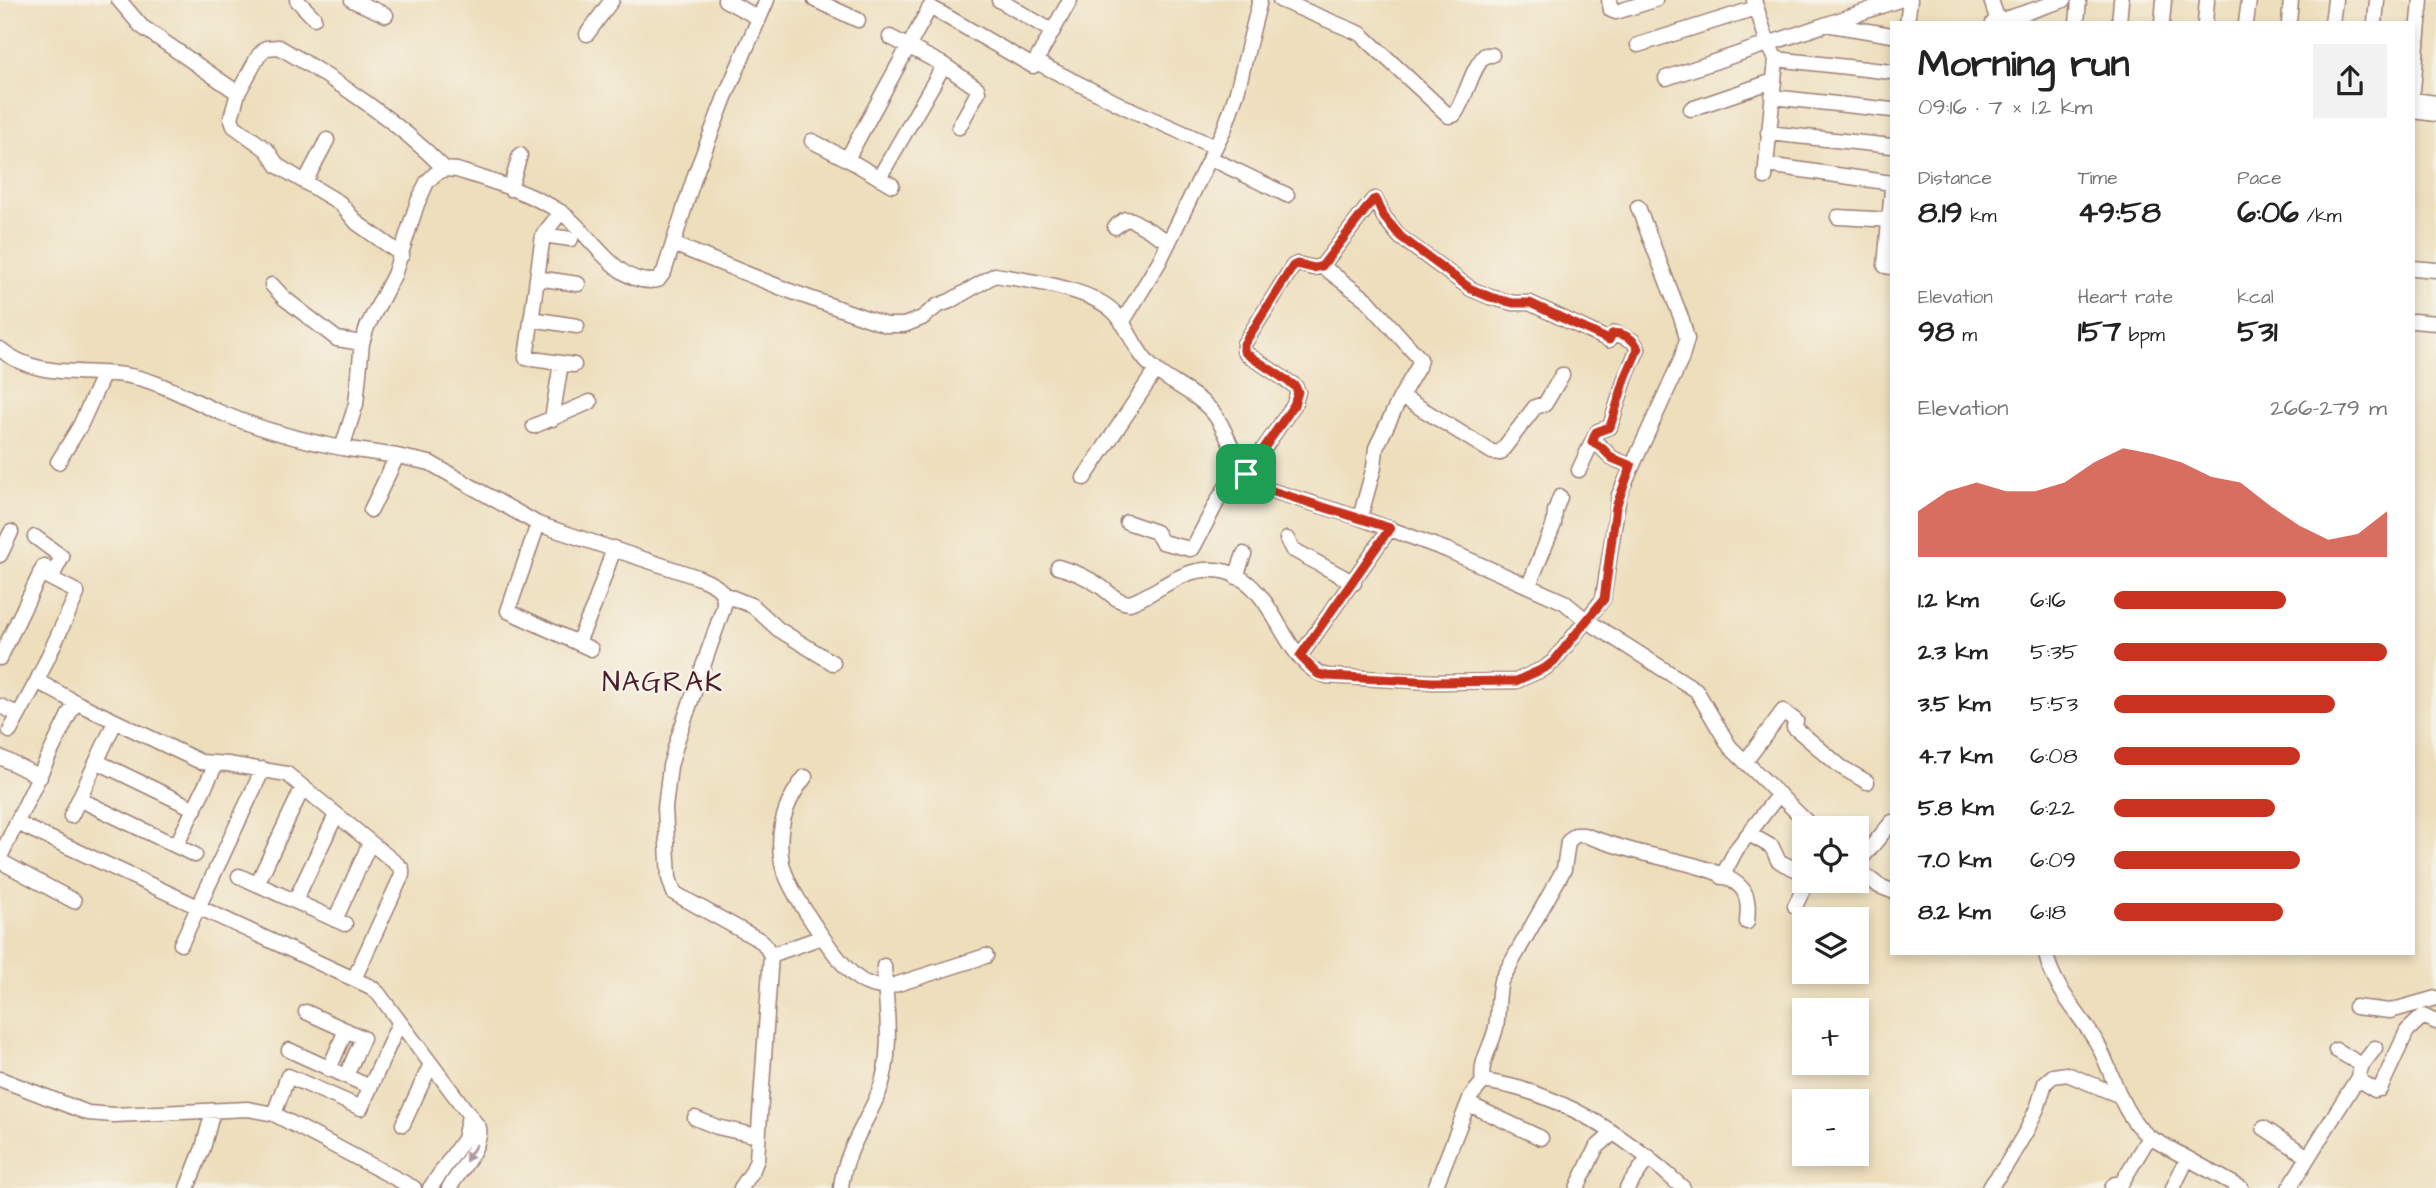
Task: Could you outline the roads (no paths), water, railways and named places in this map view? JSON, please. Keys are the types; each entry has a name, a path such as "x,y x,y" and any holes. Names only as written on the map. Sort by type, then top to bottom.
{"street":[{"path":"119,0 141,26 238,93"},
{"path":"297,0 314,18"},
{"path":"355,0 386,15"},
{"path":"587,34 612,0"},
{"path":"724,0 759,18"},
{"path":"402,255 359,225 340,204 278,166 267,150 232,124 231,118 238,93 265,48 279,47 378,109 418,141 445,169 479,177 561,212 611,263 641,280 654,281 660,277 715,123 767,0"},
{"path":"815,0 858,20"},
{"path":"999,0 1052,31"},
{"path":"846,159 909,47 927,2 1033,65 1070,0"},
{"path":"1122,323 1169,242 1212,153 1237,92 1260,0"},
{"path":"1280,0 1361,34 1449,116 1454,116 1460,108 1479,61 1485,55 1492,55"},
{"path":"1609,0 1611,10 1616,12 1655,0"},
{"path":"1908,21 1910,0"},
{"path":"1991,0 1995,21"},
{"path":"2001,21 2039,15 2064,0"},
{"path":"2077,21 2079,0"},
{"path":"2119,21 2121,0"},
{"path":"2162,21 2164,0"},
{"path":"2205,21 2207,0"},
{"path":"2246,21 2249,0"},
{"path":"2289,21 2291,0"},
{"path":"2332,21 2335,0"},
{"path":"2375,21 2377,0"},
{"path":"2415,68 2421,0"},
{"path":"1638,45 1754,2 1776,59 1766,171 1890,183"},
{"path":"1666,78 1889,2"},
{"path":"1828,24 1890,35"},
{"path":"890,37 944,65 978,90 959,127"},
{"path":"1776,59 1890,72"},
{"path":"1036,62 1287,195"},
{"path":"812,141 886,181 944,65"},
{"path":"1691,109 1773,80"},
{"path":"1772,97 1890,110"},
{"path":"2415,100 2436,103"},
{"path":"2415,111 2436,114"},
{"path":"1768,133 1890,146"},
{"path":"305,182 327,140"},
{"path":"510,189 520,155"},
{"path":"342,448 356,404 362,343 367,327 394,275 427,182 445,169"},
{"path":"1126,522 1156,532 1162,542 1193,548 1218,500 1294,405 1298,392 1295,386 1247,354 1244,344 1293,266 1322,266 1376,199 1384,217 1401,237 1471,289 1513,303 1530,303 1609,340 1615,333 1633,341 1638,349 1626,376 1610,427 1596,432 1578,470"},
{"path":"1058,567 1073,571 1117,599 1129,603 1188,574 1211,571 1236,577 1262,597 1300,656 1318,674 1327,676 1433,682 1516,681 1545,668 1554,661 1604,599 1616,507 1631,466 1681,360 1687,338 1638,207"},
{"path":"552,419 567,364 526,358 543,235 561,212"},
{"path":"1838,217 1890,220 1885,266 1890,267"},
{"path":"1115,227 1128,218 1169,242"},
{"path":"543,235 571,239"},
{"path":"673,244 787,290 886,325 904,325 922,318 937,306 995,275 1089,297 1115,313 1136,349 1156,370 1194,394 1212,411 1243,469 1266,489 1390,528 1564,602 1586,620 1696,690 1730,747 1801,816"},
{"path":"1322,266 1367,300 1420,359 1418,368 1376,448 1374,467 1360,517"},
{"path":"2415,268 2436,270"},
{"path":"537,278 578,284"},
{"path":"272,285 284,298 337,339 362,343"},
{"path":"531,319 577,326"},
{"path":"2415,321 2436,323"},
{"path":"0,349 25,365 40,370 125,375 152,383 263,430 342,448 430,463 538,524 697,577 720,588 725,601 678,738 670,766 665,808 669,878 674,893 763,942 771,955 756,1164 741,1188"},
{"path":"1084,478 1156,370"},
{"path":"58,462 80,426 104,373"},
{"path":"1401,396 1492,452 1500,453 1535,407 1545,404 1562,375"},
{"path":"534,426 590,402"},
{"path":"1592,442 1612,458 1631,466"},
{"path":"371,510 397,456"},
{"path":"1529,585 1553,524 1560,497"},
{"path":"538,524 508,611 584,646 594,606 614,548"},
{"path":"1300,656 1390,528"},
{"path":"0,555 11,533"},
{"path":"0,658 46,572 62,557 35,537"},
{"path":"1287,538 1292,549 1353,583"},
{"path":"1236,577 1244,554"},
{"path":"10,731 78,594 46,572"},
{"path":"723,594 753,606 778,629 833,663"},
{"path":"37,681 115,722 201,762 287,774 398,865 402,869 402,875 354,979"},
{"path":"74,901 0,859 75,702"},
{"path":"0,706 18,715"},
{"path":"1745,762 1783,711 1796,721 1794,727 1841,767 1867,782"},
{"path":"71,816 115,722"},
{"path":"0,757 40,777"},
{"path":"97,762 195,809"},
{"path":"176,846 216,764"},
{"path":"181,944 263,769"},
{"path":"805,777 790,795 784,811 780,840 782,865 822,937 854,976 870,985 885,988 986,956"},
{"path":"257,884 303,787"},
{"path":"1722,877 1736,850 1779,794"},
{"path":"79,799 195,855"},
{"path":"295,901 336,815"},
{"path":"17,823 371,987 478,1128 480,1138 449,1188"},
{"path":"1869,849 1890,824"},
{"path":"1749,834 1772,847 1778,860 1792,868"},
{"path":"1483,1082 1481,1070 1496,1027 1497,995 1501,981 1564,869 1570,838 1584,835 1649,855 1691,864 1722,877 1736,884 1745,893 1748,904 1747,922"},
{"path":"239,876 340,922 370,843"},
{"path":"1869,878 1890,890"},
{"path":"1795,906 1802,893"},
{"path":"771,955 822,937"},
{"path":"2046,955 2063,993 2097,1044 2128,1116 2149,1137 2241,1188"},
{"path":"841,1188 843,1169 879,1091 886,1067 884,966"},
{"path":"2355,1007 2390,1011 2436,998"},
{"path":"306,1012 363,1038 346,1076"},
{"path":"2336,1050 2375,1090 2381,1088 2407,1031 2432,1016"},
{"path":"274,1114 288,1076 360,1108 399,1023"},
{"path":"330,1069 346,1030"},
{"path":"2289,1188 2375,1048"},
{"path":"289,1050 370,1087"},
{"path":"403,1124 431,1064"},
{"path":"1989,1188 2027,1130 2045,1083 2053,1076 2067,1074 2118,1095"},
{"path":"0,1079 88,1113 114,1115 248,1109 274,1114 414,1188"},
{"path":"1436,1188 1469,1104 1477,1086 1483,1082 1498,1083 1587,1117 1649,1157 1683,1188"},
{"path":"1469,1104 1541,1138"},
{"path":"187,1188 203,1148 213,1111"},
{"path":"430,1188 464,1139 469,1116"},
{"path":"695,1118 705,1124 758,1136"},
{"path":"2264,1128 2308,1157"},
{"path":"1577,1188 1595,1148 1612,1133"},
{"path":"2112,1188 2115,1184 2121,1184 2149,1137"},
{"path":"1627,1188 1649,1157"},
{"path":"2173,1188 2187,1159"}],"district":[{"name":"NAGRAK","path":"663,682"}]}
